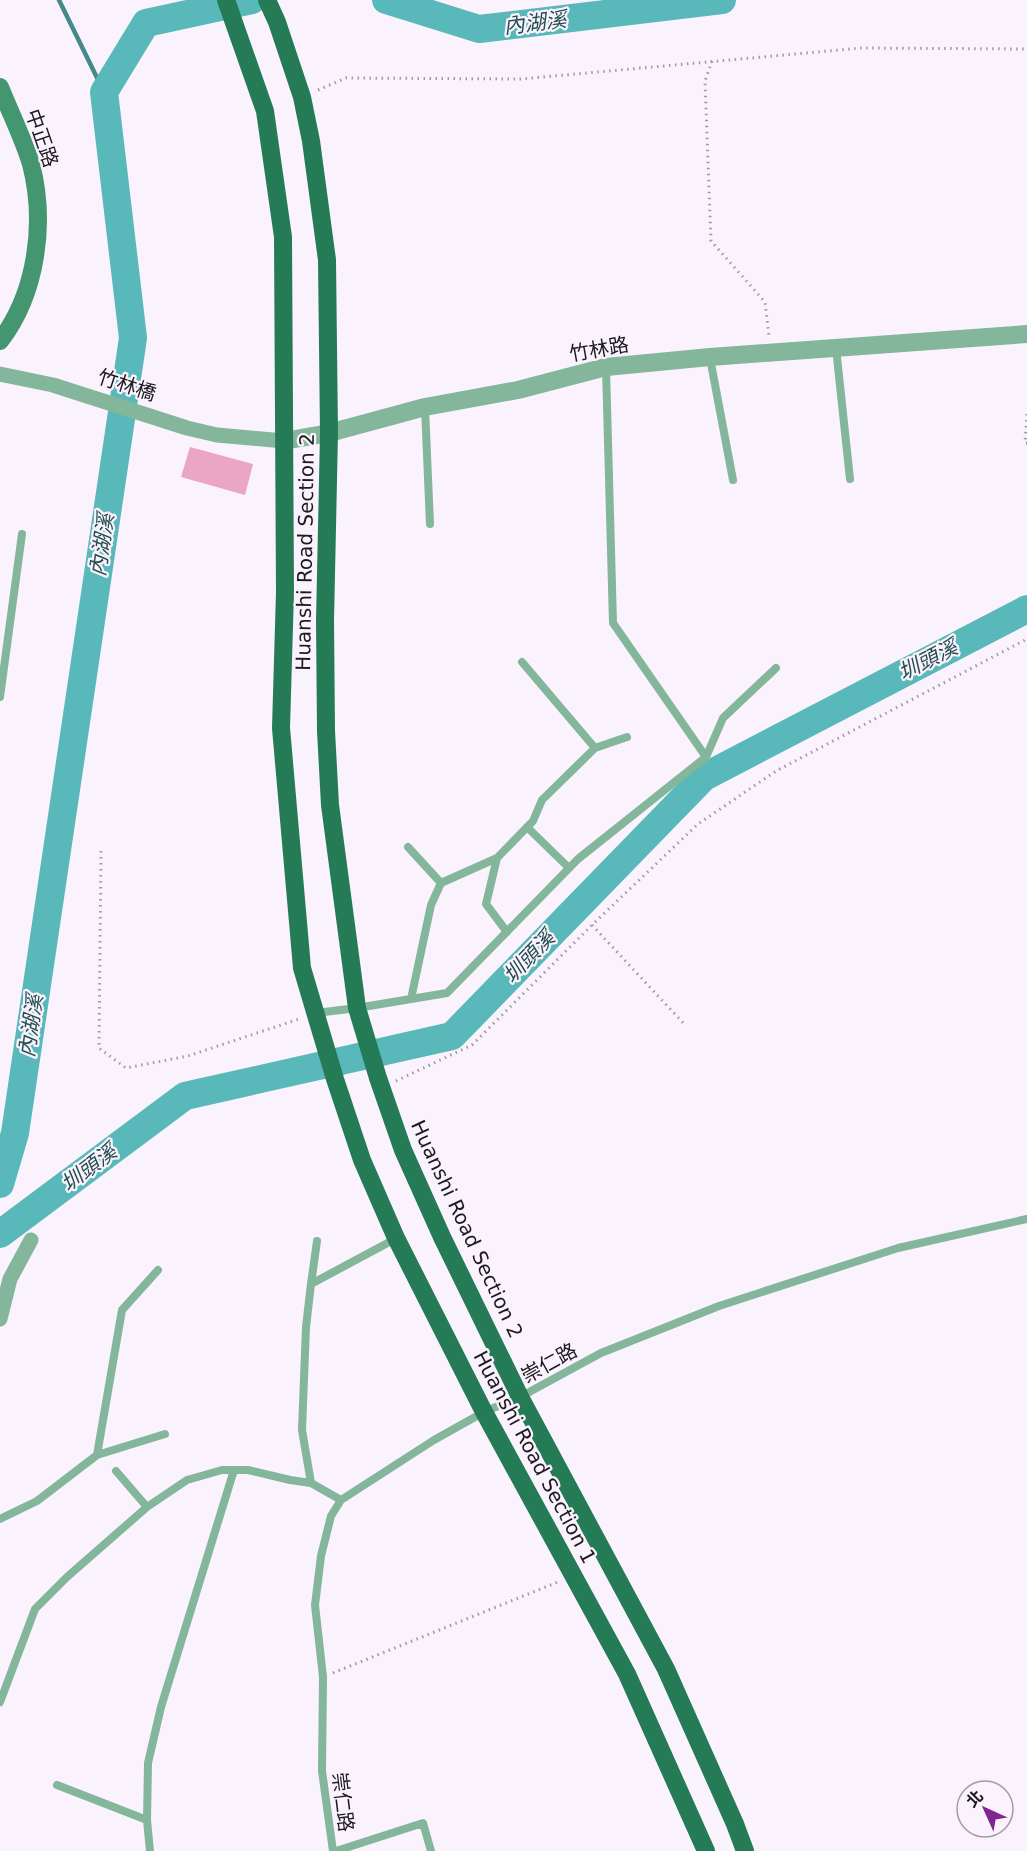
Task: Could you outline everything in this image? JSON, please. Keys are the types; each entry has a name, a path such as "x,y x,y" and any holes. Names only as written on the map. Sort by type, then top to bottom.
{"main road":[{"name":"Huanshi Road Section 2","path":"226,0 266,111 283,237 285,592 281,728 302,968 335,1079"},
{"path":"267,0 278,22 302,97"},
{"name":"中正路","path":"0,87 31,165 38,238 32,276 21,303 0,341"},
{"name":"Huanshi Road Section 2","path":"302,97 327,260 329,434 325,621 327,763 330,805 357,1008 379,1083 403,1149 442,1237 520,1397"},
{"name":"Huanshi Road Section 1","path":"335,1079 362,1160 396,1238 484,1412 627,1674 705,1851"},
{"name":"Huanshi Road Section 1","path":"520,1397 666,1669 745,1851"}],"street":[{"name":"竹林路","path":"187,428 217,435 284,441 329,434 425,407 518,390 606,367 771,352 1027,334"},
{"name":"竹林橋","path":"0,374 53,385 187,428"},
{"path":"0,1319 10,1279 31,1240"}],"lane":[{"path":"836,348 850,479"},
{"path":"710,357 733,480"},
{"path":"606,367 613,623 706,758"},
{"path":"425,407 430,524"},
{"path":"0,697 22,534"},
{"path":"522,662 595,748"},
{"path":"315,1013 447,993 578,859 706,758 723,717 776,668"},
{"path":"411,999 431,905 441,883 497,858 533,820 542,800 595,748 627,737"},
{"path":"527,826 569,868"},
{"path":"408,847 441,883"},
{"path":"497,858 486,904 507,932"},
{"name":"崇仁路","path":"431,1851 423,1823 334,1851 322,1771 323,1677 315,1605 321,1556 331,1516 341,1500 434,1440 601,1353 719,1306 898,1248 1027,1219"},
{"path":"310,1284 396,1238"},
{"path":"311,1483 302,1430 306,1327 317,1241"},
{"path":"97,1455 122,1310 158,1270"},
{"path":"0,1519 37,1501 97,1455 165,1434"},
{"path":"0,1702 35,1610 67,1577 147,1507 187,1480 222,1470 248,1470 311,1483 341,1500"},
{"path":"150,1851 147,1821 148,1763 161,1707 234,1470"},
{"path":"116,1471 147,1507"},
{"path":"57,1785 147,1821"}],"path":[{"path":"302,97 346,78 521,79 861,48 1027,50"},
{"path":"712,61 705,81 711,241 765,302 771,352"},
{"path":"1027,414 1025,443 1027,443"},
{"path":"379,1083 472,1045 592,925 698,824 776,771 1027,639"},
{"path":"101,851 99,1048 126,1068 188,1056 315,1013"},
{"path":"592,925 686,1026"},
{"path":"323,1677 574,1576"}],"building":[{"path":"190,447 253,464 245,495 181,477"}],"waterway":[{"path":"59,0 104,92"},
{"name":"內湖溪","path":"0,1184 15,1133 133,338 104,92 146,23 252,0"},
{"name":"內湖溪","path":"386,0 479,29 722,0"},
{"name":"圳頭溪","path":"0,1234 185,1096 452,1036 704,777 1027,609"}]}
